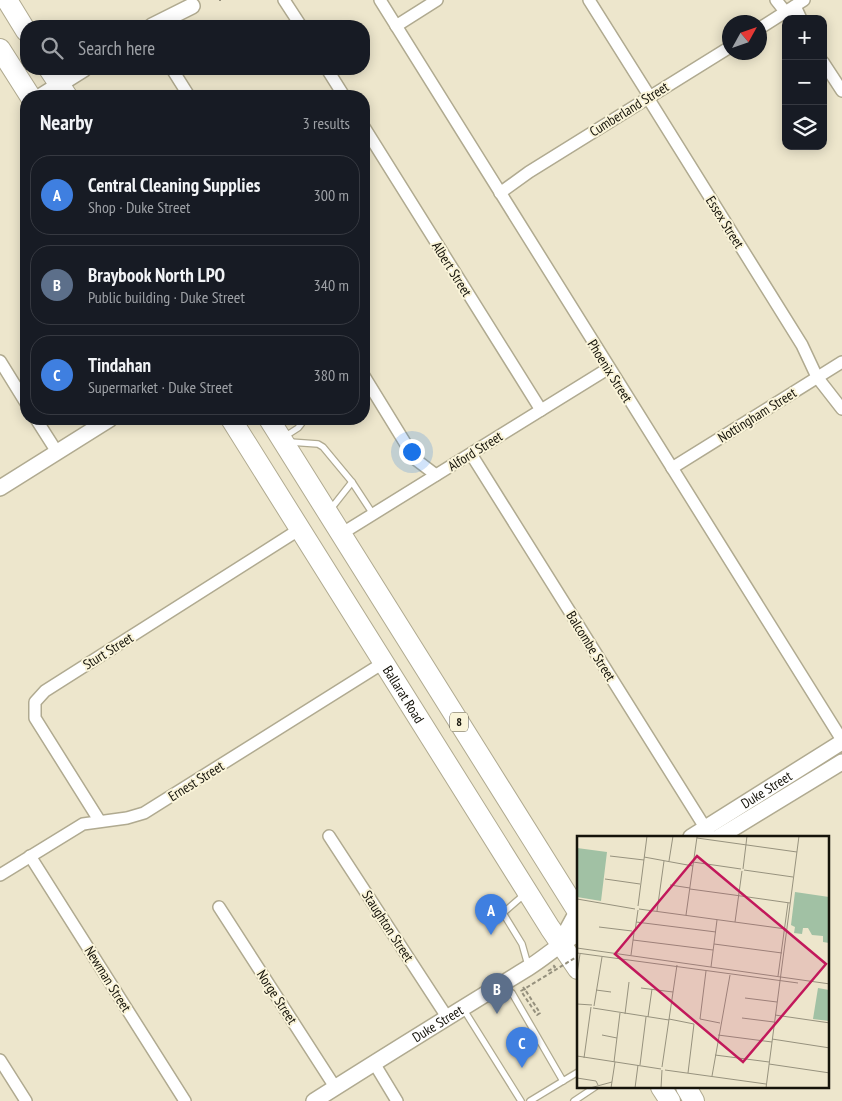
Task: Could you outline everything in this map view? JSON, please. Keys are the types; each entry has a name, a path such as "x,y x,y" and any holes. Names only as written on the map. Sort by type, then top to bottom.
{"highway":[{"path":"7,0 20,21"},
{"path":"0,49 26,90"},
{"name":"Ballarat Road","path":"235,425 527,892 577,968"},
{"name":"8","path":"273,425 577,909"},
{"path":"661,1088 670,1101"},
{"path":"687,1088 694,1101"}],"street":[{"path":"157,20 175,0"},
{"path":"284,0 297,20"},
{"name":"Phoenix Street","path":"380,0 842,741"},
{"path":"396,26 437,0"},
{"name":"Essex Street","path":"589,0 841,408"},
{"path":"770,0 790,11"},
{"path":"776,0 790,11"},
{"path":"161,20 194,1"},
{"path":"767,24 790,11"},
{"name":"Cumberland Street","path":"499,191 722,52"},
{"path":"827,68 842,92"},
{"path":"58,83 73,75"},
{"path":"176,75 185,90"},
{"path":"331,75 340,90"},
{"name":"Albert Street","path":"370,137 541,410"},
{"path":"0,361 20,393"},
{"name":"Nottingham Street","path":"672,468 842,362"},
{"name":"Alford Street","path":"341,534 609,368"},
{"path":"370,386 415,458 436,475"},
{"path":"40,425 57,452"},
{"path":"0,488 100,425"},
{"name":"Balcombe Street","path":"471,454 708,833"},
{"name":"Sturt Street","path":"99,820 35,718 35,702 45,691 300,529"},
{"name":"Ernest Street","path":"0,875 83,824 99,820 126,818 144,813 383,662"},
{"name":"Duke Street","path":"695,836 708,833 842,741"},
{"name":"Duke Street","path":"722,836 842,762"},
{"name":"Staughton Street","path":"329,836 446,1017"},
{"name":"Newman Street","path":"30,856 185,1101"},
{"name":"Norge Street","path":"219,907 335,1087"},
{"name":"Duke Street","path":"560,944 577,913"},
{"name":"Duke Street","path":"314,1101 462,1007 529,968 560,944 577,935"},
{"path":"0,1060 26,1101"},
{"path":"374,1063 397,1101"}],"lane":[{"path":"282,440 300,425"},
{"path":"282,440 320,445 352,482 373,514"},
{"path":"328,512 352,482"},
{"path":"527,892 504,913 522,944 529,968"},
{"path":"498,986 512,993 563,1081"},
{"path":"462,1007 521,1101"},
{"path":"534,1100 577,1073"},
{"path":"574,1101 594,1088"}],"path":[{"path":"524,989 540,1013 536,1015 521,991 524,989 577,957"}],"place":[{"name":"Central Cleaning Supplies","path":"491,935"},
{"name":"Braybook North LPO","path":"497,1014"},
{"name":"Tindahan","path":"522,1068"}]}
